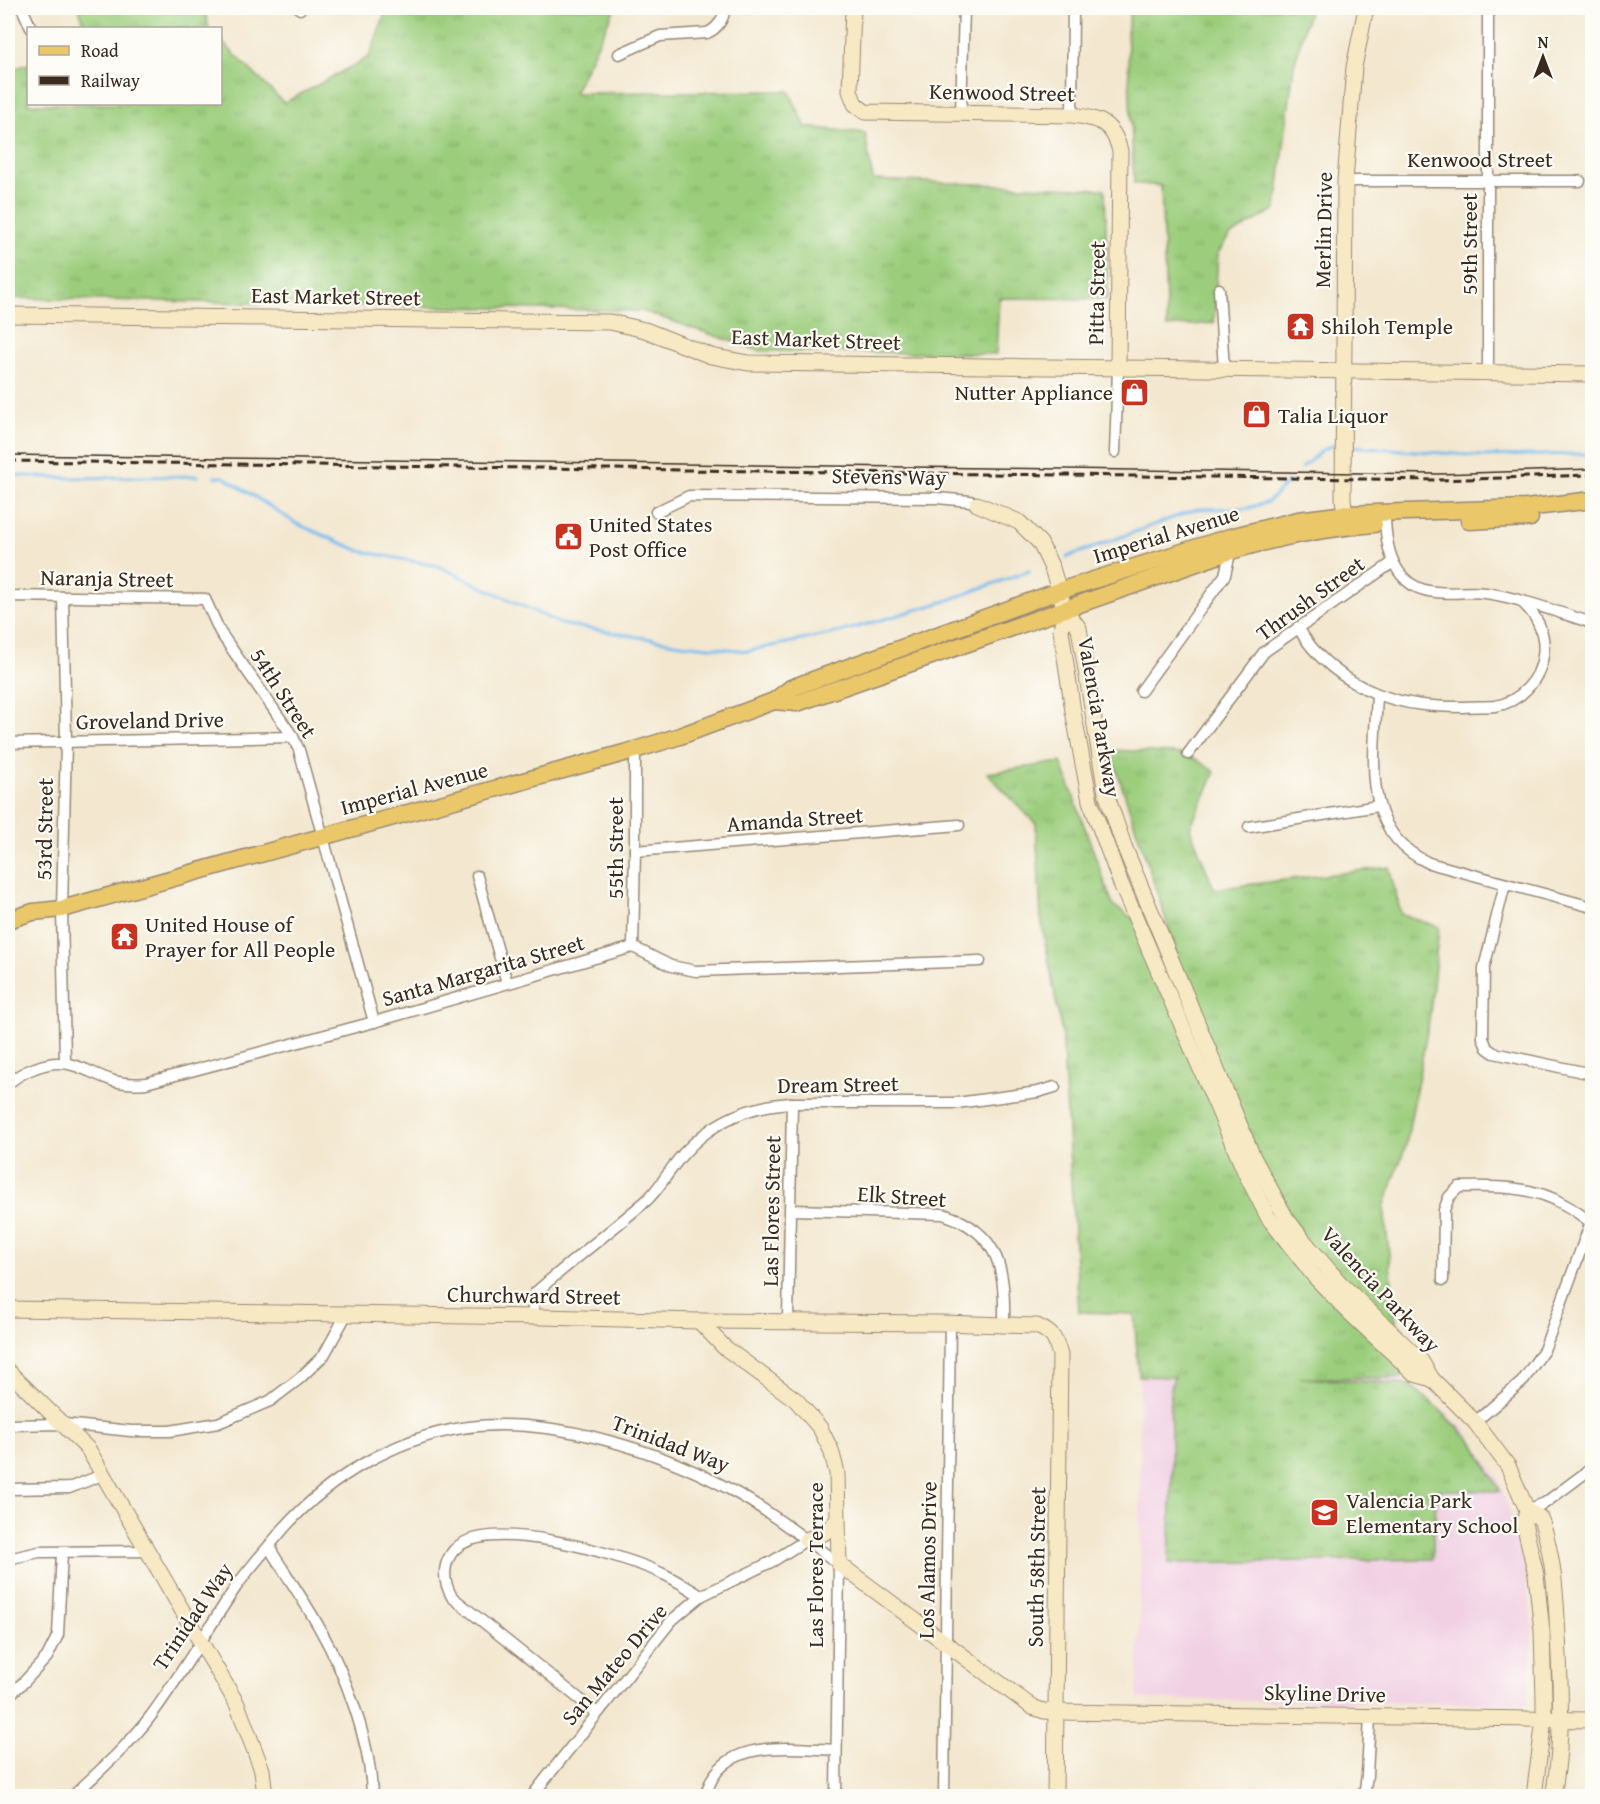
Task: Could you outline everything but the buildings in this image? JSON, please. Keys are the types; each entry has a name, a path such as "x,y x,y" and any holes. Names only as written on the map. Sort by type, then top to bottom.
{"main road":[{"name":"Imperial Avenue","path":"774,701 797,703 1065,610 1298,520 1385,518 1526,508 1593,500"},
{"name":"Imperial Avenue","path":"1385,518 1503,520 1593,511"},
{"name":"Imperial Avenue","path":"8,920 33,912 62,909 635,750 774,701 790,688 1059,591 1231,544"},
{"name":"Imperial Avenue","path":"8,930 36,922 62,909"}],"street":[{"path":"22,8 31,27"},
{"path":"619,54 660,36 714,31 725,14 724,8"},
{"name":"Kenwood Street","path":"853,8 851,96 861,110 881,113 1072,115 1091,117 1100,121 1115,135"},
{"path":"961,114 964,8"},
{"path":"1072,115 1073,8"},
{"name":"Merlin Drive","path":"1347,520 1343,499 1345,181 1354,67 1366,8"},
{"name":"59th Street","path":"1488,8 1488,373"},
{"name":"Pitta Street","path":"1115,135 1120,151 1115,452"},
{"name":"Kenwood Street","path":"1345,181 1580,181"},
{"path":"1218,289 1224,370"},
{"name":"East Market Street","path":"8,315 598,321 634,326 711,356 748,363 1593,374"},
{"name":"Stevens Way","path":"656,512 689,496 937,498 970,501 1019,522 1040,543 1065,610"},
{"path":"1385,518 1392,563 1408,582 1428,591 1487,593 1593,623"},
{"path":"1141,691 1225,575 1231,544"},
{"name":"Thrush Street","path":"1188,754 1264,652 1392,563"},
{"name":"Naranja Street","path":"8,596 205,599"},
{"name":"53rd Street","path":"63,597 66,741 62,909 64,1062"},
{"name":"54th Street","path":"205,599 220,632 293,736 299,750 374,1022"},
{"path":"1298,627 1310,645 1327,662 1349,679 1377,694 1411,704 1436,707 1494,706 1518,697 1530,686 1539,671 1544,646 1538,622 1523,603"},
{"name":"Valencia Parkway","path":"1065,610 1061,630 1090,801 1126,895 1246,1174 1268,1217 1315,1277 1347,1310 1415,1374 1432,1380 1475,1422 1508,1466 1527,1510 1540,1518 1542,1522 1555,1575 1562,1719 1558,1774 1553,1797"},
{"path":"1377,694 1375,782 1378,807 1387,827 1401,845 1413,855 1429,863 1593,907"},
{"name":"Groveland Drive","path":"8,743 293,736"},
{"name":"55th Street","path":"633,947 635,750"},
{"path":"1249,827 1378,807"},
{"name":"Amanda Street","path":"635,850 959,825"},
{"path":"477,876 507,983"},
{"path":"1505,884 1484,968 1484,1038 1487,1048 1494,1053 1593,1074"},
{"path":"633,947 671,966 696,971 980,961"},
{"name":"Santa Margarita Street","path":"8,1084 17,1075 39,1066 64,1062 86,1068 113,1081 131,1084 147,1083 374,1022 633,947"},
{"name":"Dream Street","path":"532,1317 535,1293 649,1198 683,1153 700,1138 743,1111 768,1104 792,1103 957,1103 1038,1092 1054,1087"},
{"name":"Las Flores Street","path":"788,1321 792,1210 792,1103"},
{"path":"1443,1280 1444,1210 1449,1197 1459,1187 1523,1190 1544,1195 1564,1204 1592,1223 1544,1350 1521,1382 1475,1422"},
{"name":"Elk Street","path":"792,1210 943,1214 962,1221 986,1241 1000,1267 1005,1287 1004,1326"},
{"name":"Churchward Street","path":"8,1309 950,1323 1037,1326 1047,1331 1055,1339"},
{"path":"8,1425 64,1424 131,1431 170,1431 218,1423 270,1401 299,1379 324,1355 346,1315"},
{"name":"Las Flores Terrace","path":"699,1321 724,1347 796,1400 813,1418 826,1438 835,1461 839,1485 836,1797"},
{"name":"Los Alamos Drive","path":"944,1797 950,1323"},
{"name":"South 58th Street","path":"1055,1339 1060,1355 1055,1797"},
{"path":"8,1371 88,1449 237,1704 262,1770 265,1797"},
{"name":"Trinidad Way","path":"73,1797 149,1719 240,1582 284,1528 315,1498 350,1472 385,1453 419,1439 449,1431 485,1426 509,1425 554,1430 611,1442 678,1465 734,1491 806,1540 1032,1707 1057,1712"},
{"path":"1527,1510 1545,1503 1593,1468"},
{"path":"8,1489 69,1488 102,1475"},
{"name":"Valencia Parkway","path":"1527,1510 1524,1523 1536,1575 1542,1631 1544,1719 1534,1797"},
{"path":"806,1540 824,1533 838,1520"},
{"path":"597,1713 452,1597 444,1576 446,1562 453,1550 463,1541 482,1536 518,1536 557,1541 636,1563 662,1573 701,1596"},
{"name":"San Mateo Drive","path":"532,1797 672,1620 701,1596 773,1561 806,1540"},
{"path":"270,1545 273,1554 321,1629 336,1662 363,1731 372,1797"},
{"path":"8,1559 39,1552 149,1551"},
{"path":"8,1695 24,1682 47,1657 58,1635 62,1552"},
{"name":"Skyline Drive","path":"1057,1712 1593,1720"},
{"path":"1364,1797 1370,1716"},
{"path":"705,1797 712,1778 721,1768 743,1753 767,1749 836,1750"}],"shaded area":[{"name":"Valencia Park Elementary School","path":"1139,1376 1402,1378 1466,1430 1498,1478 1523,1548 1533,1631 1527,1704 1137,1699 1141,1563"}],"green space":[{"path":"79,8 204,8 209,27 85,27"},
{"path":"387,8 615,8 574,93 789,91 806,127 865,133 873,180 1105,189 1108,299 999,298 996,354 760,351 642,311 8,298 8,71 27,64 27,105 222,105 222,42 284,103 369,57"},
{"path":"1131,8 1310,8 1294,65 1276,209 1229,236 1218,253 1214,323 1167,327 1161,186 1134,183 1127,31"},
{"path":"1110,750 1188,754 1215,772 1190,828 1214,889 1389,867 1401,914 1439,927 1430,1015 1406,1145 1384,1207 1402,1378 1300,1378 1409,1384 1474,1443 1500,1491 1437,1490 1432,1559 1169,1563 1172,1479 1170,1393 1174,1377 1139,1376 1134,1314 1079,1312 1062,1034 1041,919 1036,824 987,773 1061,762 1113,905 1175,947"}],"waterway":[{"path":"1302,468 1322,450 1334,445"},
{"path":"1351,446 1481,456 1592,454"},
{"path":"8,475 68,478 198,476"},
{"path":"215,477 224,477 297,524 360,551 438,566 561,624 681,644 748,651 840,632 943,602 1029,571"},
{"path":"1067,557 1197,509 1248,508 1268,502 1288,482"}],"tram line":[{"path":"8,455 1439,474 1592,469"}],"railway":[{"path":"8,461 1439,480 1592,475"}],"place":[{"name":"Shiloh Temple","path":"1300,326"},
{"name":"Nutter Appliance","path":"1134,392"},
{"name":"Talia Liquor","path":"1257,415"},
{"name":"United States Post Office","path":"568,537"},
{"name":"United House of Prayer for All People","path":"124,937"},
{"name":"Valencia Park Elementary School","path":"1325,1513"}]}
